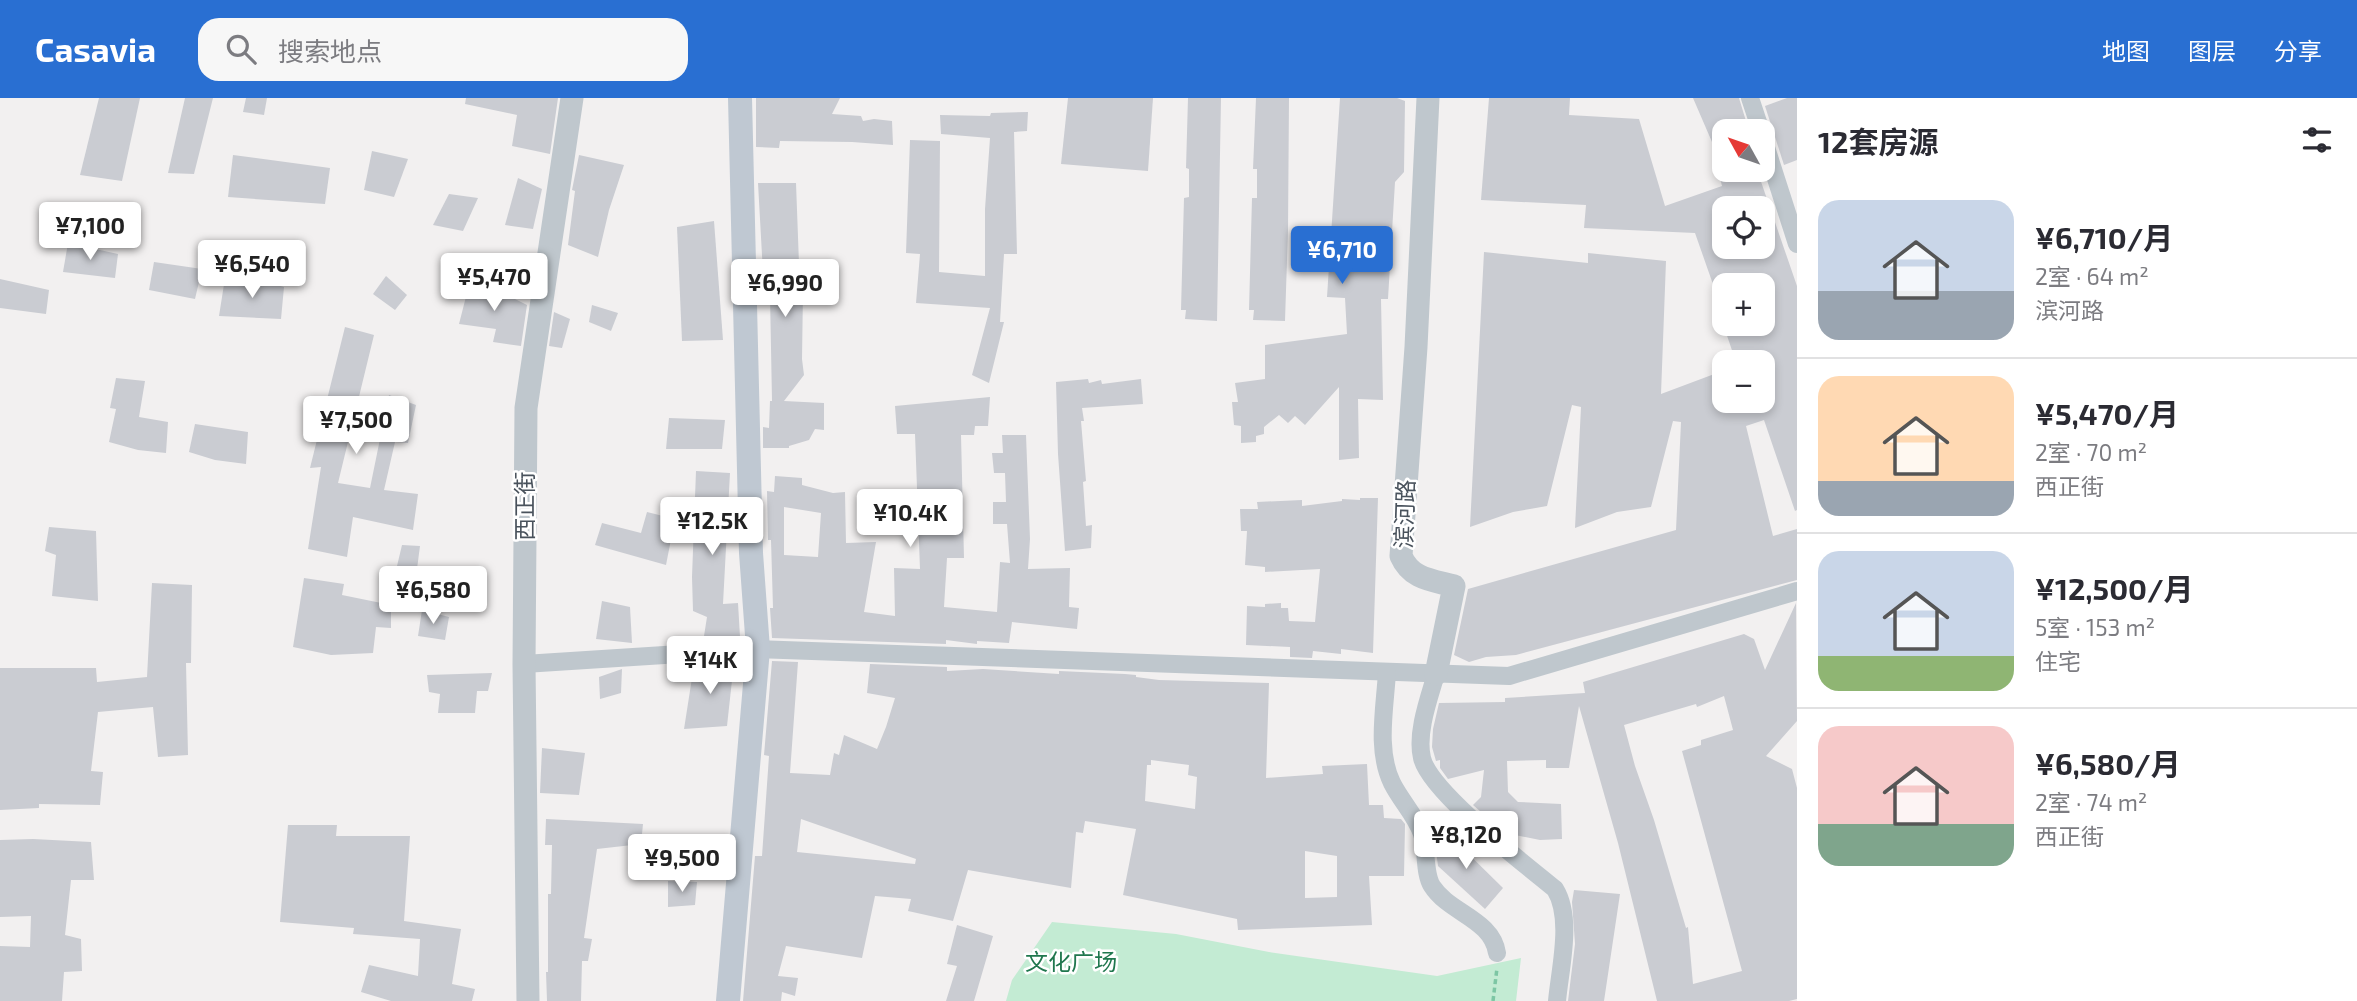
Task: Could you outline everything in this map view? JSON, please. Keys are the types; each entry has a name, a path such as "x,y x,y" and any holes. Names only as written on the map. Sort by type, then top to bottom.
{"main road":[{"path":"728,1001 758,649 751,553 740,98"}],"street":[{"name":"西正街","path":"528,1001 524,664 526,408 572,98"},
{"name":"滨河路","path":"1428,98 1416,347 1401,556 1406,567 1416,575 1454,586 1436,674 1423,718 1421,756 1433,781 1490,835 1555,889 1562,900 1564,930 1557,1001"},
{"path":"1750,98 1757,119"},
{"path":"1775,174 1797,244"},
{"path":"524,664 758,649 1509,676 1797,591"},
{"path":"1387,672 1384,761 1391,782 1423,837 1430,884 1440,895 1487,931 1495,940 1497,953"}],"path":[{"path":"1493,1001 1497,953"}],"green space":[{"name":"文化广场","path":"1052,922 1176,934 1269,952 1437,976 1521,958 1516,1001 1006,1001 1012,980"}],"building":[{"path":"99,98 140,98 122,181 80,175"},
{"path":"185,98 213,98 194,174 168,173"},
{"path":"246,98 267,98 264,115 243,112"},
{"path":"466,98 558,98 550,154 512,146 517,115 465,104"},
{"path":"756,98 840,98 832,114 861,116 863,121 892,121 893,145 780,141 779,148 756,147"},
{"path":"1068,98 1153,98 1148,171 1061,164"},
{"path":"1188,98 1221,98 1217,321 1185,319 1186,310 1181,310 1184,198 1189,197 1189,169 1186,168"},
{"path":"1256,98 1289,98 1285,321 1253,320 1254,310 1249,310 1252,198 1257,198 1257,169 1253,169"},
{"path":"1340,98 1397,98 1405,101 1404,172 1395,182 1388,299 1381,299 1383,400 1358,399 1359,458 1339,460 1339,387 1305,425 1295,416 1288,423 1279,415 1264,427 1264,434 1256,436 1256,442 1241,443 1241,426 1234,425 1232,402 1238,402 1235,383 1265,379 1265,345 1347,334 1345,298 1327,297"},
{"path":"1489,98 1570,98 1569,115 1639,119 1665,206 1722,186 1721,182 1761,182 1766,196 1712,196 1712,259 1775,259 1775,222 1797,286 1797,510 1795,511 1764,420 1746,426 1773,536 1797,529 1797,580 1516,655 1486,657 1469,662 1454,655 1468,589 1676,530 1681,422 1673,421 1651,507 1617,512 1575,528 1581,407 1572,405 1547,506 1513,512 1470,527 1484,252 1588,263 1588,253 1666,261 1661,394 1712,375 1712,413 1775,413 1775,350 1732,350 1727,336 1775,336 1775,273 1712,273 1712,281 1695,233 1584,228 1586,205 1481,200"},
{"path":"1693,98 1739,98 1745,119 1712,119 1712,142"},
{"path":"1787,98 1797,98 1797,160 1784,165 1775,137 1775,119 1769,119 1765,106"},
{"path":"1028,112 1027,131 1014,132 1017,254 1004,254 1000,322 1004,322 989,383 972,375 990,308 916,303 920,254 906,253 910,140 940,141 939,272 985,276 985,209 990,138 941,134 940,115 990,116 991,113"},
{"path":"372,151 408,159 394,197 364,190"},
{"path":"233,155 330,168 325,204 228,197"},
{"path":"579,155 624,165 609,210 598,257 568,245 575,191 572,190"},
{"path":"518,178 542,189 533,229 505,225"},
{"path":"758,183 796,183 800,291 803,291 804,375 784,401 824,403 824,430 815,429 809,440 789,448 763,448 763,427 769,428 772,401 770,295 793,269 763,273"},
{"path":"449,194 478,198 463,231 433,225"},
{"path":"714,221 723,340 682,341 677,227"},
{"path":"68,243 118,254 115,278 63,272"},
{"path":"154,262 202,269 195,299 149,290"},
{"path":"386,276 407,295 395,310 373,294"},
{"path":"471,277 527,305 521,346 493,342 496,329 459,324"},
{"path":"225,278 260,288 262,281 284,287 281,319 219,316"},
{"path":"0,279 49,290 46,314 0,308"},
{"path":"592,305 618,313 611,331 589,322"},
{"path":"554,312 570,319 562,348 549,346"},
{"path":"345,327 374,335 338,483 370,488 389,395 416,405 408,443 395,442 384,490 418,494 413,530 353,517 347,557 308,549 321,467 310,468"},
{"path":"116,378 145,381 139,417 168,422 166,453 138,450 109,442 116,409 110,408"},
{"path":"1088,379 1089,383 1101,380 1102,384 1141,379 1143,404 1082,408 1086,481 1083,482 1086,526 1092,525 1091,548 1065,551 1056,382"},
{"path":"990,397 988,426 975,426 974,435 961,435 964,558 947,558 944,607 997,612 1000,562 1010,563 1007,524 993,524 993,502 1006,502 1005,473 994,473 992,453 1003,453 1002,435 1026,435 1030,539 1028,569 1070,568 1069,607 1079,608 1077,629 1012,622 1009,643 977,641 977,644 946,640 946,644 772,638 771,540 768,540 767,491 774,492 775,476 802,478 802,485 833,493 845,492 846,543 876,542 864,612 895,616 894,568 920,569 915,434 897,434 895,406","holes":["784,507 821,513 818,557 784,555"]},
{"path":"669,418 725,420 722,449 666,449"},
{"path":"195,424 248,432 246,464 215,460 189,452"},
{"path":"696,471 730,473 723,604 738,603 738,639 709,641 704,636 707,617 693,611"},
{"path":"1378,498 1373,653 1341,649 1341,654 1313,651 1312,658 1290,657 1290,647 1246,645 1247,606 1265,607 1265,604 1281,603 1281,608 1288,608 1289,621 1315,622 1320,569 1265,572 1265,567 1245,565 1247,531 1241,531 1240,509 1258,509 1257,502 1302,500 1302,506"},
{"path":"647,512 675,519 666,565 595,545 602,523 641,533"},
{"path":"49,527 96,531 98,601 52,596 56,555 45,551"},
{"path":"402,545 420,546 417,569 397,566"},
{"path":"304,578 344,584 342,595 391,605 391,628 376,627 373,653 331,655 293,647"},
{"path":"152,583 192,585 191,663 186,663 188,755 158,757 153,707 98,712 91,771 103,772 100,805 39,804 39,808 0,810 0,668 96,668 97,682 147,677"},
{"path":"602,601 630,607 632,643 596,639"},
{"path":"1796,603 1797,721 1766,756 1792,769 1797,788 1797,999 1657,1001 1618,843 1579,706 1569,768 1546,768 1546,760 1507,761 1508,792 1518,802 1561,804 1562,839 1540,840 1505,833 1473,805 1481,797 1484,770 1448,779 1440,768 1440,760 1436,761 1432,747 1439,703 1505,702 1505,698 1585,693 1583,682 1744,634 1754,639 1765,670","holes":["1724,696 1733,730 1701,740 1701,745 1682,751 1742,971 1693,984 1688,927 1686,928 1624,725 1696,704 1697,707"]},
{"path":"422,610 449,617 445,640 418,636"},
{"path":"772,661 798,662 790,773 830,775 834,753 839,755 844,735 877,749 886,727 895,698 867,693 870,664 947,667 947,671 983,669 1059,674 1059,671 1125,674 1159,680 1269,683 1266,778 1323,774 1322,766 1367,764 1369,805 1383,805 1384,818 1401,819 1405,824 1404,876 1369,876 1372,925 1238,930 1237,919 1123,895 1136,829 1085,821 1083,833 1076,832 1071,888 968,870 953,921 908,911 911,899 875,896 862,958 786,946 778,976 798,978 795,996 782,992 781,1001 743,1001 755,856 762,856 769,756 764,755","holes":["1151,760 1189,765 1188,775 1197,777 1195,809 1145,801 1147,765 1151,765","801,819 916,859 915,864 797,852","1305,851 1337,856 1337,897 1305,898"]},
{"path":"734,662 727,726 684,729 694,665"},
{"path":"622,669 621,693 600,699 599,677"},
{"path":"492,673 488,691 477,691 475,713 438,713 440,694 429,692 427,675"},
{"path":"542,748 585,753 579,795 540,793"},
{"path":"546,819 643,824 641,844 597,849 584,938 592,939 588,961 582,961 581,1001 547,1001 548,894 551,894 552,845 545,845"},
{"path":"288,825 337,825 336,836 410,836 404,921 461,929 452,984 475,989 472,1001 391,1001 361,992 369,965 418,976 420,939 353,934 354,928 280,922"},
{"path":"1445,831 1503,888 1485,909 1438,866 1435,843"},
{"path":"0,840 91,842 94,880 71,880 65,935 81,939 82,971 64,972 62,1001 0,1001 0,946 30,947 31,916 0,917"},
{"path":"668,881 697,882 695,905 668,907"},
{"path":"1574,890 1620,894 1604,1001 1568,1001 1575,944 1572,902"},
{"path":"957,925 993,936 974,1001 946,1001 957,966 947,964"}]}
